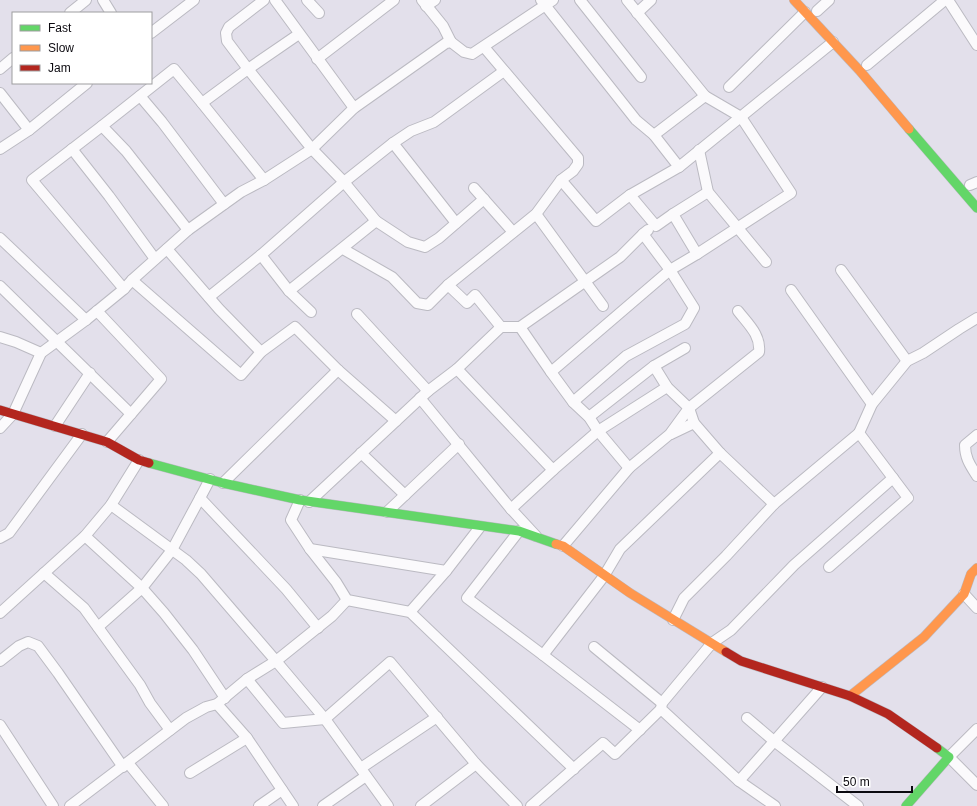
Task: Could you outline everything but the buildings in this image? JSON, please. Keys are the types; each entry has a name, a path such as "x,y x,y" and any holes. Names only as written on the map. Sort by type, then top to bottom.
{"street":[{"path":"71,12 86,0"},
{"path":"103,0 110,12"},
{"path":"152,32 194,0"},
{"path":"264,0 229,28 226,33 227,41 312,149 344,182 376,221 408,242 425,246 439,238 484,199"},
{"path":"274,0 354,108"},
{"path":"307,0 319,13"},
{"path":"317,59 394,0"},
{"path":"435,0 424,3 443,26 452,42 464,52 472,54 547,2 636,120 654,135 679,167"},
{"path":"580,0 641,77"},
{"path":"551,372 670,270 791,193 741,117 704,96 627,0"},
{"path":"637,12 651,0"},
{"path":"794,0 811,9 867,65 888,89"},
{"path":"729,86 811,9 829,0"},
{"path":"867,65 946,0 977,45"},
{"path":"811,9 833,42 860,71 977,208"},
{"path":"202,103 299,34"},
{"path":"0,428 13,414 41,353 86,320 124,289 188,230 241,192 264,180 312,149 354,108 446,43 452,42"},
{"path":"561,180 596,221 630,195 679,167 833,42"},
{"path":"343,249 392,278 417,303 428,305 448,285 536,214 561,180 573,171 578,164 578,158 484,47"},
{"path":"0,69 12,59"},
{"path":"124,289 32,180 174,70 264,180"},
{"path":"208,297 261,255 344,182 393,143 411,132 434,122 504,71"},
{"path":"0,149 29,130 86,84"},
{"path":"0,93 29,130"},
{"path":"140,96 162,122 224,204"},
{"path":"654,135 704,96"},
{"path":"102,126 126,151 188,230"},
{"path":"393,143 456,223"},
{"path":"72,149 109,196 155,259"},
{"path":"699,150 708,192 738,226 766,262"},
{"path":"971,182 977,194"},
{"path":"474,188 513,232"},
{"path":"574,769 410,612 347,600 336,582 310,549 291,520 304,501 361,454 420,398 457,369 501,327 520,327 620,257 643,234 708,192"},
{"path":"630,195 656,226"},
{"path":"536,214 604,306"},
{"path":"673,214 697,254"},
{"path":"289,291 376,221"},
{"path":"573,402 626,356 685,324 694,308 670,270 643,234"},
{"path":"0,238 86,320"},
{"path":"167,249 208,297 261,352"},
{"path":"261,255 289,291 311,312"},
{"path":"841,270 907,361"},
{"path":"132,280 241,375 261,352 295,327 338,370 396,421"},
{"path":"448,285 467,303 474,295 501,327"},
{"path":"0,286 131,414"},
{"path":"792,290 872,404"},
{"path":"97,311 161,379 107,442"},
{"path":"563,546 629,468 670,434 689,408 759,352 760,344 758,336 738,311"},
{"path":"357,314 428,391"},
{"path":"673,620 684,598 726,556 774,504 859,433 872,404 907,361 923,354 977,318"},
{"path":"520,327 573,402 589,417 598,431 629,468"},
{"path":"0,337 41,353"},
{"path":"589,417 654,366 685,348"},
{"path":"654,366 667,387 689,408 694,423 720,453 774,504"},
{"path":"457,369 553,470"},
{"path":"223,483 338,370"},
{"path":"55,426 90,373"},
{"path":"511,509 598,431 667,387"},
{"path":"420,398 511,509 536,536"},
{"path":"0,410 107,442 139,460 223,483 304,501 387,512 480,527 519,531 563,546 604,576 741,661 850,696 888,714 949,757 977,785"},
{"path":"670,434 694,423"},
{"path":"829,567 908,498 859,433"},
{"path":"0,538 9,533 82,434"},
{"path":"977,435 965,445 965,453 968,462 977,476"},
{"path":"387,512 459,444"},
{"path":"543,655 604,576 620,548 720,453"},
{"path":"361,454 405,495"},
{"path":"0,613 85,536 111,504 139,460"},
{"path":"531,806 603,743 615,754 662,706 712,642 731,630 794,565 893,478"},
{"path":"98,627 142,588 172,550 210,479"},
{"path":"200,498 286,588 318,628"},
{"path":"111,504 186,560 201,574 325,720 388,806"},
{"path":"410,612 480,527"},
{"path":"519,531 467,598 640,730"},
{"path":"85,536 142,588 164,613 194,650 225,698"},
{"path":"310,549 446,570"},
{"path":"850,696 924,637 964,594 971,574 977,568"},
{"path":"44,573 84,608 140,685 150,703 170,730"},
{"path":"964,594 977,608"},
{"path":"70,806 186,718 206,707 217,704 248,679 276,661 332,616 347,600"},
{"path":"0,661 19,646 28,642 38,646 126,765 163,806"},
{"path":"594,647 662,706 739,781 775,806"},
{"path":"248,679 283,724 325,720 390,662 476,764 517,806"},
{"path":"739,781 822,687"},
{"path":"217,704 247,738 293,806"},
{"path":"323,806 364,772 437,718"},
{"path":"747,718 774,741 858,806"},
{"path":"0,725 53,806"},
{"path":"906,806 949,757 977,729"},
{"path":"190,773 247,738"},
{"path":"421,806 476,764"},
{"path":"259,806 282,790"},
{"path":"82,798 88,806"}],"traffic: fast":[{"path":"909,129 977,208"},
{"path":"149,463 223,483 300,500 519,531 556,544"},
{"path":"906,806 949,757 937,748"}],"traffic: slow":[{"path":"794,0 860,71 909,129"},
{"path":"556,544 563,546 630,593 726,652"},
{"path":"850,696 924,637 964,594 971,574 977,568"}],"traffic: jam":[{"path":"0,410 107,442 139,460 149,463"},
{"path":"726,652 741,661 850,696 888,714 937,748"}]}
